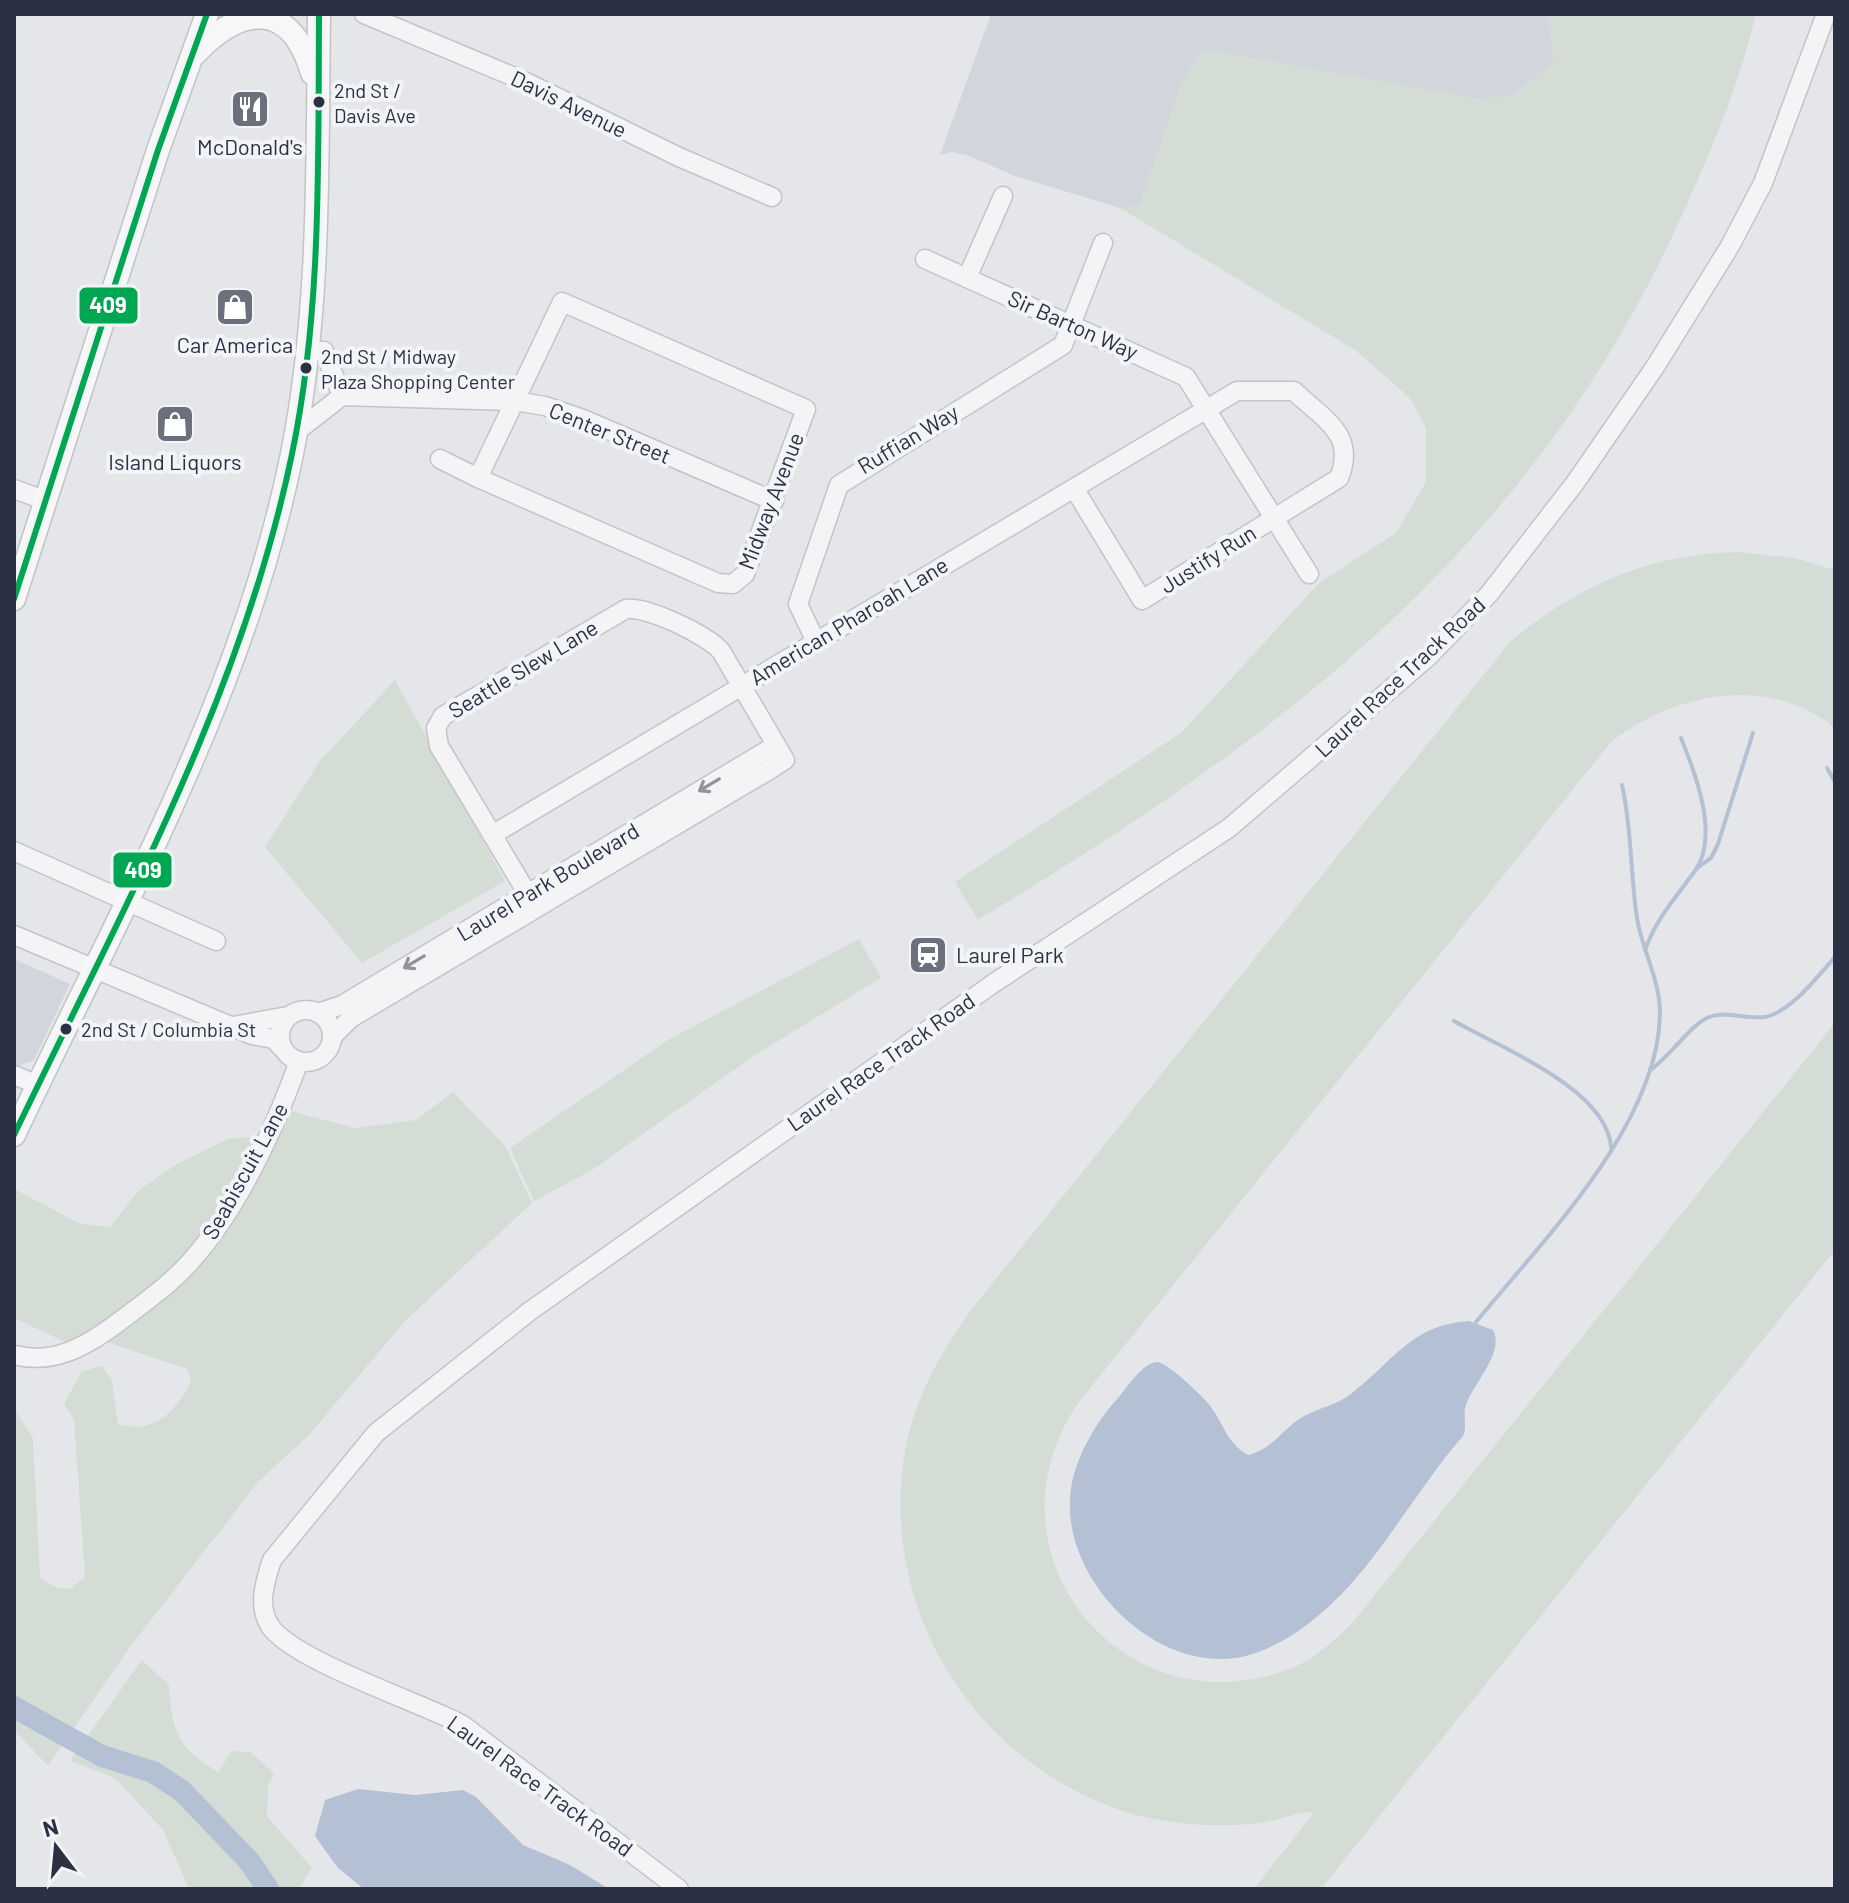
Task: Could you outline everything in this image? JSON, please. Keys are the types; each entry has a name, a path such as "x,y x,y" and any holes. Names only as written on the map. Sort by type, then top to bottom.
{"main road":[{"path":"14,599 153,163 207,14"},
{"path":"14,1135 224,688 241,642 273,530 296,432 314,261 319,14"},
{"path":"191,59 217,31 230,23 243,19 271,20 283,25 300,41 318,93"}],"street":[{"name":"Davis Avenue","path":"364,14 524,81 679,157 772,197"},
{"name":"Laurel Race Track Road","path":"679,1889 463,1725 423,1704 297,1651 270,1626 265,1614 265,1579 272,1560 376,1433 530,1311 983,990 1229,828 1428,657 1489,594 1575,483 1655,367 1730,246 1763,183 1826,14"},
{"path":"967,278 1003,196"},
{"name":"Ruffian Way","path":"816,642 798,604 839,485 853,473 1063,345 1103,243"},
{"name":"Sir Barton Way","path":"925,259 1174,370 1196,389 1309,574"},
{"name":"Midway Avenue","path":"440,459 726,585 733,584 745,574 806,409 562,302 514,401"},
{"path":"296,432 342,396 336,373 324,351 306,350"},
{"name":"Justify Run","path":"1074,488 1142,600 1339,478 1346,447 1338,432 1294,391 1237,391 1207,408"},
{"name":"Center Street","path":"342,396 514,401 545,406 583,419 774,501"},
{"path":"478,478 514,401"},
{"name":"American Pharoah Lane","path":"492,835 1207,408"},
{"path":"14,489 44,500"},
{"name":"Seattle Slew Lane","path":"532,901 439,746 436,728 443,716 626,609 641,609 708,639 721,651 742,685"},
{"name":"Laurel Park Boulevard","path":"299,1061 321,1058 331,1045 333,1036 351,1018 532,901 781,752 742,685"},
{"path":"14,851 216,941"},
{"name":"Laurel Park Boulevard","path":"233,1026 288,1016 304,1009 318,1013 342,1005 532,901"},
{"path":"14,935 233,1026 274,1039 299,1061"},
{"path":"318,1013 327,1020 333,1036"},
{"path":"282,1048 280,1031 288,1016"},
{"name":"Seabiscuit Lane","path":"14,1355 42,1359 87,1343 139,1307 191,1262 242,1185 282,1109 299,1061"},
{"path":"14,1075 38,1085"}],"shaded area":[{"path":"991,14 1548,14 1554,62 1512,96 1481,99 1183,80 1140,205 1120,208 1015,176 967,155 952,152 940,155"},
{"path":"1548,14 1756,14 1734,89 1705,163 1623,331 1553,438 1475,534 1390,622 1296,703 1197,778 978,920 955,882 1182,732 1320,582 1396,533 1426,482 1426,428 1410,398 1355,350 1120,208 1140,205 1183,80 1202,49 1481,99 1512,96 1554,62"},
{"path":"1738,552 1795,558 1835,570 1835,728 1808,711 1780,700 1751,695 1721,696 1663,711 1611,742 1079,1402 1051,1459 1045,1516 1057,1570 1084,1617 1124,1653 1174,1676 1232,1682 1294,1667 1310,1659 1352,1623 1835,1023 1835,1250 1321,1889 1254,1889 1314,1812 1261,1823 1227,1825 1174,1822 1123,1811 1069,1788 1022,1756 981,1717 948,1671 923,1621 907,1566 900,1509 905,1451 916,1411 941,1356 975,1305 1510,642 1562,604 1616,576 1674,559"},
{"path":"395,680 505,881 362,963 265,847 320,761"},
{"path":"859,939 881,978 755,1055 592,1170 534,1201 510,1148 668,1040"},
{"path":"14,959 70,984 34,1060 18,1066 14,1065"},
{"path":"453,1092 505,1146 532,1203 405,1321 309,1435 259,1481 130,1647 48,1766 14,1730 14,1408 33,1438 40,1577 55,1587 71,1589 85,1576 74,1420 64,1404 82,1371 102,1366 112,1381 118,1424 131,1427 162,1418 178,1403 191,1382 187,1369 89,1336 65,1342 14,1318 14,1189 81,1224 110,1227 139,1190 177,1164 228,1139 256,1136 282,1109 356,1128 416,1120"},
{"path":"142,1660 169,1685 175,1727 193,1754 218,1772 232,1751 251,1752 274,1774 268,1786 267,1816 312,1868 299,1889 189,1889 163,1830 115,1778 70,1761"}],"water":[{"path":"1469,1321 1493,1330 1496,1339 1492,1358 1466,1405 1463,1436 1369,1563 1326,1609 1301,1629 1274,1646 1243,1657 1223,1659 1192,1655 1162,1644 1134,1626 1110,1603 1090,1576 1077,1546 1070,1514 1072,1483 1079,1460 1096,1427 1130,1382 1151,1363 1162,1363 1184,1380 1208,1403 1230,1438 1248,1455 1270,1444 1302,1417 1346,1397 1418,1337 1432,1329"},
{"path":"358,1789 415,1795 463,1790 476,1797 523,1845 570,1865 609,1889 364,1889 338,1868 315,1836 325,1800"}],"waterway":[{"path":"1697,868 1711,858 1718,844 1753,733"},
{"path":"1645,950 1661,918 1695,871 1705,840 1703,804 1681,738"},
{"path":"1827,768 1835,782"},
{"path":"1476,1322 1593,1178 1619,1138 1640,1097 1655,1055 1659,1001 1637,918 1622,785"},
{"path":"1650,1070 1709,1017 1723,1014 1765,1017 1785,1008 1835,957"},
{"path":"1454,1021 1522,1057 1571,1088 1591,1106 1605,1126 1611,1147"},
{"path":"14,1707 102,1756 153,1772 182,1791 249,1861 268,1889"}],"transit line":[{"name":"409","path":"14,599 158,150 207,14"},
{"name":"409","path":"14,1135 174,802 210,718 270,544 292,454 309,345 318,179 319,14"}],"place":[{"name":"2nd St / Davis Ave","path":"319,102"},
{"name":"McDonald's","path":"250,109"},
{"name":"Car America","path":"235,307"},
{"name":"2nd St / Midway Plaza Shopping Center","path":"306,368"},
{"name":"Island Liquors","path":"175,424"},
{"name":"Laurel Park","path":"928,955"},
{"name":"2nd St / Columbia St","path":"66,1029"}]}
